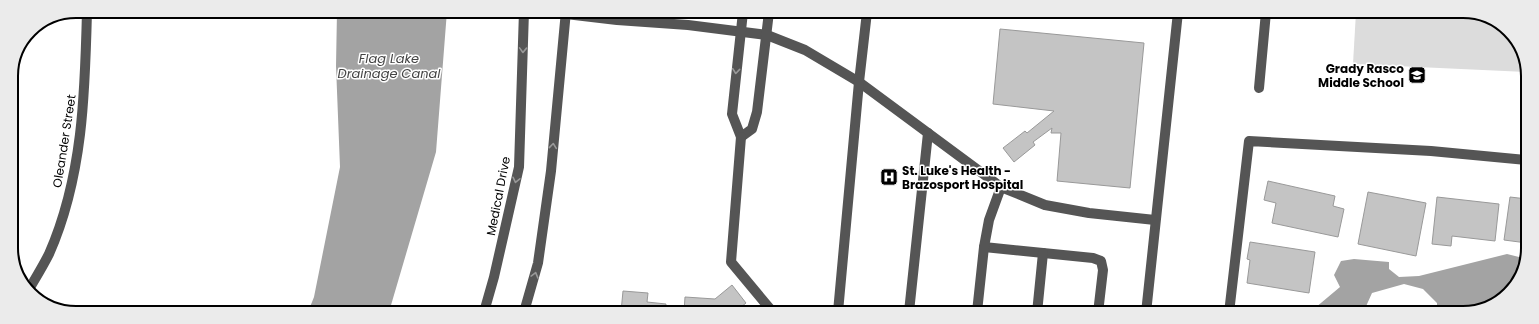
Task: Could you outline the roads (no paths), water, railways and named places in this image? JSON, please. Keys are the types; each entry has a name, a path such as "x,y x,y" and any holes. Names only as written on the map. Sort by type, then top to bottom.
{"street":[{"name":"Oleander Street","path":"31,285 48,254 63,215 74,176 82,126 87,18"},
{"name":"Medical Drive","path":"486,306 494,277 519,167 524,18"},
{"path":"526,306 538,263 565,18"},
{"path":"613,18 767,35 806,50 859,82 1001,187 1044,205 1089,213 1155,220"},
{"path":"742,18 732,114 741,137 731,262 768,306"},
{"path":"741,137 752,129 757,112 768,18"},
{"path":"839,306 866,18"},
{"path":"1147,306 1177,18"},
{"path":"1259,88 1265,18"},
{"path":"910,306 928,133"},
{"path":"1230,306 1249,141 1431,151 1521,159"},
{"path":"978,306 984,247 989,220 1001,187"},
{"path":"984,247 1093,258 1101,261 1103,270 1099,306"},
{"path":"1037,306 1043,253"}],"water":[{"name":"Flag Lake Drainage Canal","path":"337,18 446,18 436,152 391,306 310,306 314,297 340,167 336,66"},
{"path":"1507,254 1520,257 1517,270 1507,286 1489,300 1471,306 1437,306 1437,303 1423,289 1404,284 1372,293 1366,306 1317,306 1340,287 1334,275 1341,261 1354,259 1389,262 1389,269 1399,277 1419,276"}],"place":[{"name":"Grady Rasco Middle School","path":"1417,75"},
{"name":"St. Luke's Health - Brazosport Hospital","path":"889,177"}]}
